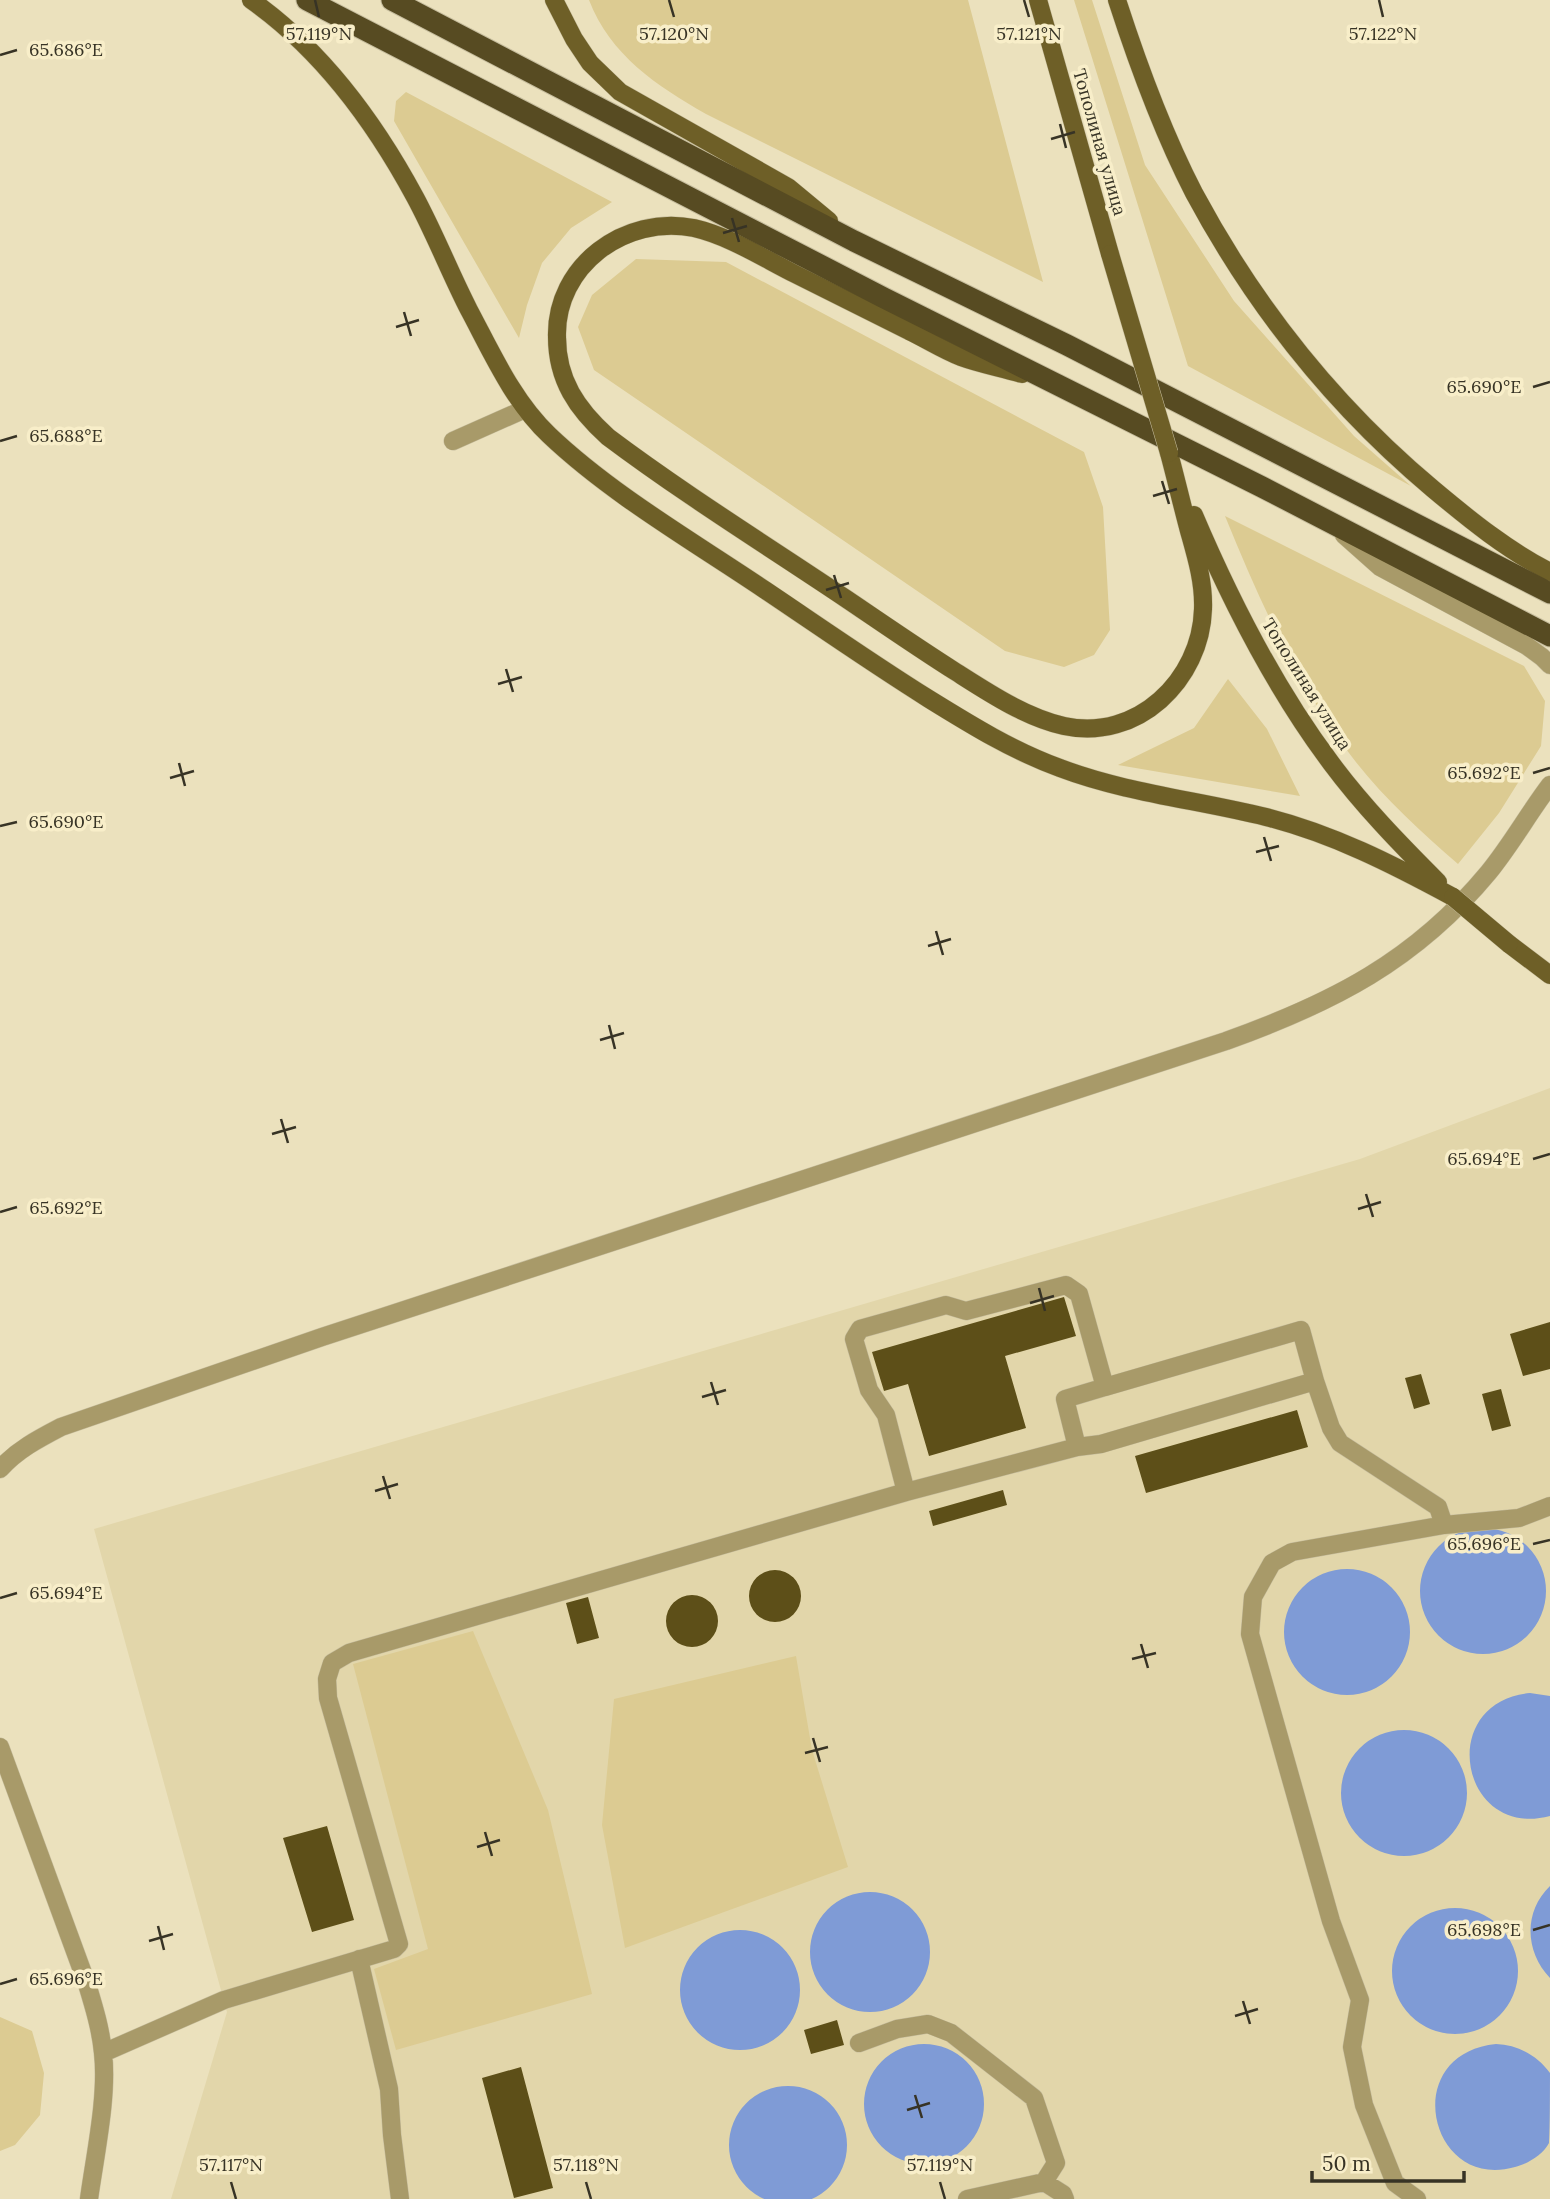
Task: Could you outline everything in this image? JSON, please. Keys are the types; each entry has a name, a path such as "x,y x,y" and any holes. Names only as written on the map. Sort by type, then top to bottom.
{"highway":[{"path":"307,0 884,298 1550,636"},
{"path":"392,0 854,241 1067,345 1550,593"}],"main road":[{"path":"251,0 298,38 361,110 417,200 461,295 525,409 545,432 596,476 890,675 993,738 1064,770 1104,782 1266,817 1313,831 1380,858 1453,897 1550,975"},
{"path":"554,0 573,40 590,63 620,92 788,187 854,241"},
{"name":"Тополиная улица","path":"1038,0 1169,453 1197,535 1281,689 1331,763 1395,839 1453,897"},
{"path":"1117,0 1147,86 1193,190 1216,232 1283,334 1338,397 1418,476 1491,535 1550,572"},
{"path":"1056,384 961,357 733,244 693,228 659,227 622,236 606,244 582,265 565,294 556,332 557,353 567,389 590,421 608,437 912,644 1009,704 1052,723 1081,728 1100,727 1132,719 1158,703 1181,679 1202,627 1197,535"}],"street":[{"path":"453,441 525,409"},
{"path":"1331,523 1380,567 1527,646 1550,665"},
{"path":"1536,803 1550,773"},
{"path":"0,1469 33,1441 61,1427 323,1337 1213,1046 1285,1019 1364,980 1417,944 1488,874 1550,785"},
{"path":"906,1492 886,1415 869,1390 858,1352 855,1339 860,1329 946,1305 966,1311 1066,1285 1079,1294 1105,1387"},
{"path":"1077,1447 1065,1399 1301,1330 1331,1428 1340,1443 1438,1507 1444,1525"},
{"path":"103,2053 224,2000 394,1949 399,1944 328,1698 327,1679 332,1663 349,1653 906,1492 1077,1447 1101,1444 1315,1381"},
{"path":"1417,2199 1394,2191 1364,2105 1352,2046 1360,2000 1331,1921 1250,1634 1253,1597 1272,1563 1292,1552 1444,1525 1519,1518 1550,1506"},
{"path":"0,1746 88,1984 103,2053 104,2085 89,2199"},
{"path":"359,1959 389,2089 400,2199"},
{"path":"859,2043 897,2029 928,2024 951,2033 1034,2098 1056,2162 1044,2182"},
{"path":"967,2199 1044,2182 1063,2194 1065,2199"}],"shaded area":[{"path":"589,0 968,0 1043,282 706,114 670,92 622,53 598,20"},
{"path":"1074,0 1092,0 1145,165 1234,301 1354,436 1411,486 1188,366"},
{"path":"406,92 612,202 571,228 542,263 519,338 394,121 396,101"},
{"path":"636,259 726,262 1084,452 1103,507 1110,630 1094,655 1064,667 1005,651 594,370 578,327 592,295"},
{"path":"1225,516 1524,666 1545,701 1541,746 1499,813 1458,864 1385,795 1358,765 1327,722 1278,636"},
{"path":"1228,679 1267,729 1300,796 1118,765 1194,728"},
{"path":"1550,1088 1550,2199 171,2199 227,2012 94,1529 1360,1159"},
{"path":"473,1631 548,1810 592,1994 396,2050 374,1969 428,1949 353,1664"},
{"path":"796,1656 812,1750 848,1867 625,1948 602,1825 614,1699"},
{"path":"0,2017 32,2031 44,2073 40,2115 15,2145 0,2151"}],"water":[{"path":"1483,1528 1507,1533 1527,1547 1541,1567 1546,1591 1541,1615 1527,1635 1507,1649 1483,1654 1459,1649 1439,1635 1425,1615 1420,1591 1425,1567 1439,1547 1459,1533"},
{"path":"1347,1569 1371,1574 1391,1588 1405,1608 1410,1632 1405,1656 1391,1676 1371,1690 1347,1695 1323,1690 1303,1676 1289,1656 1284,1632 1289,1608 1303,1588 1323,1574"},
{"path":"1530,1693 1550,1696 1550,1816 1519,1818 1496,1808 1479,1790 1471,1767 1471,1742 1480,1719 1500,1702"},
{"path":"1404,1730 1428,1735 1448,1749 1462,1769 1467,1793 1462,1817 1448,1837 1428,1851 1404,1856 1380,1851 1360,1837 1346,1817 1341,1793 1346,1769 1360,1749 1380,1735"},
{"path":"1550,1886 1550,1978 1536,1956 1530,1932 1535,1908"},
{"path":"870,1892 893,1897 912,1910 925,1929 930,1952 925,1975 912,1994 893,2007 870,2012 847,2007 828,1994 815,1975 810,1952 815,1929 828,1910 847,1897"},
{"path":"1455,1908 1479,1913 1499,1927 1513,1947 1518,1971 1513,1995 1499,2015 1479,2029 1455,2034 1431,2029 1411,2015 1397,1995 1392,1971 1397,1947 1411,1927 1431,1913"},
{"path":"740,1930 763,1935 782,1948 795,1967 800,1990 795,2013 782,2032 763,2045 740,2050 717,2045 698,2032 685,2013 680,1990 685,1967 698,1948 717,1935"},
{"path":"924,2044 947,2049 966,2062 979,2081 984,2104 979,2127 966,2146 947,2159 924,2164 901,2159 882,2146 869,2127 864,2104 869,2081 882,2062 901,2049"},
{"path":"1496,2044 1512,2046 1526,2052 1550,2073 1549,2143 1539,2155 1525,2164 1485,2169 1462,2160 1445,2142 1436,2119 1436,2094 1446,2071 1465,2053"},
{"path":"788,2086 811,2090 830,2103 843,2122 847,2145 843,2168 830,2187 811,2200 788,2204 765,2200 746,2187 733,2168 729,2145 733,2122 746,2103 765,2090"}],"building":[{"path":"1064,1297 1076,1336 1005,1356 1026,1428 929,1456 908,1384 884,1391 872,1352"},
{"path":"1550,1322 1550,1369 1523,1376 1510,1334"},
{"path":"1421,1374 1430,1404 1414,1409 1405,1378"},
{"path":"1501,1389 1511,1426 1492,1431 1482,1394"},
{"path":"1297,1410 1308,1447 1146,1493 1135,1456"},
{"path":"1003,1490 1007,1505 933,1526 929,1511"},
{"path":"775,1570 785,1572 793,1578 799,1586 799,1606 793,1614 785,1620 775,1622 765,1620 757,1614 751,1606 749,1596 751,1586 757,1578 765,1572"},
{"path":"692,1595 702,1597 710,1603 716,1611 716,1631 710,1639 702,1645 692,1647 682,1645 674,1639 668,1631 666,1621 668,1611 674,1603 682,1597"},
{"path":"588,1597 599,1638 577,1644 566,1603"},
{"path":"327,1826 354,1920 312,1932 283,1838"},
{"path":"837,2020 844,2045 811,2054 804,2030"},
{"path":"521,2067 553,2188 514,2198 482,2078"}]}
